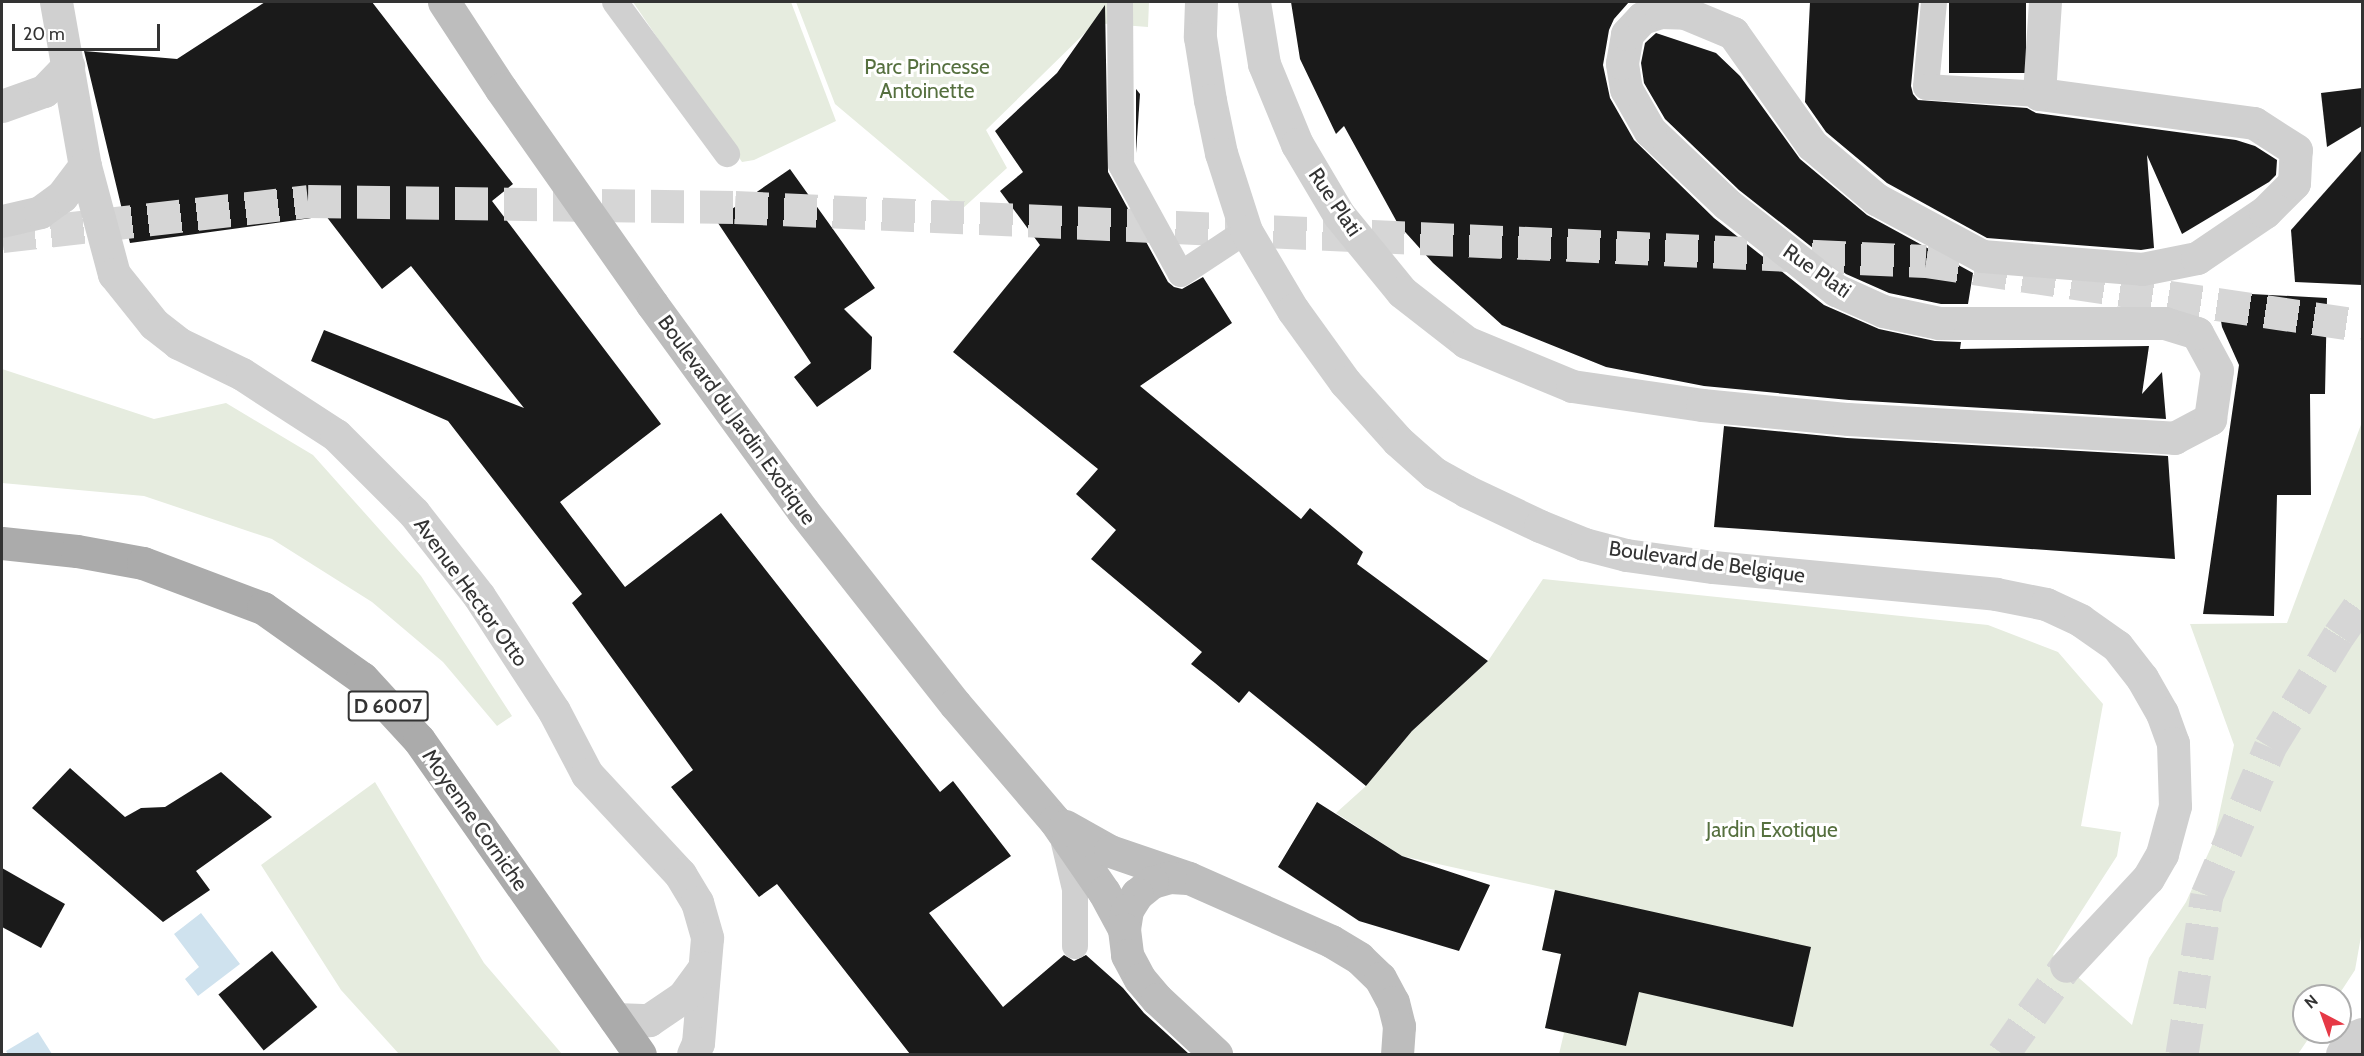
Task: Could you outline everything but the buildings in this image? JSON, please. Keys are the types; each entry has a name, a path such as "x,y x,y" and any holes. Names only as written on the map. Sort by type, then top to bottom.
{"main road":[{"name":"Boulevard du Jardin Exotique","path":"444,2 501,89 645,294 803,511 955,704 1055,821 1104,892 1124,929"},
{"name":"Moyenne Corniche","path":"2,543 77,551 143,563 263,608 362,678 419,740 640,1054"},
{"name":"Boulevard du Jardin Exotique","path":"1055,821 1110,851 1189,878 1331,941 1359,958 1380,978 1393,1002 1399,1026 1397,1054"},
{"name":"Boulevard du Jardin Exotique","path":"1189,878 1170,877 1152,882 1137,894 1127,910 1124,929 1127,955 1140,979 1157,999 1216,1054"}],"street":[{"name":"Avenue Hector Otto","path":"56,2 85,166 114,274 147,316 178,343 242,375 336,435 414,513 479,596 554,711 587,774 680,873 697,902 707,938 698,1043 693,1054"},
{"name":"Boulevard de Belgique","path":"1201,2 1200,37 1221,153 1246,231 1293,310 1345,382 1398,441 1434,473 1502,509 1584,544 1626,555 1713,567 1996,594 2046,604 2080,620 2117,646 2142,678 2162,713 2173,743 2175,806 2162,854 2148,878 2066,966"},
{"name":"Rue Plati","path":"1254,2 1264,64 1297,144 1339,215 1402,292 1466,342 1572,386 1702,405 1848,419 2174,438 2210,419 2217,370 2197,333 2165,323 1939,323 1883,311 1836,290 1727,204 1650,131 1626,88 1622,63 1627,34 1642,18 1661,12 1685,13 1733,33"},
{"path":"1726,2 1733,33 1812,145 1876,199 1982,256 2142,269 2197,258 2265,212 2294,183 2296,150 2254,123 2039,94 2045,2"},
{"path":"2,106 44,91 68,66"},
{"path":"2,221 40,212 62,196 85,166"},
{"path":"615,1019 649,1020 683,997 704,968"},
{"path":"2342,1054 2350,1039 2362,1034"}],"lane":[{"path":"615,2 727,154"},
{"path":"1120,2 1121,165 1181,274 1246,231"},
{"path":"1934,2 1926,87 2039,94"},
{"path":"1055,821 1069,857 1075,889 1075,946"}],"green space":[{"path":"633,2 791,2 836,121 754,160 742,162"},
{"name":"Parc Princesse Antoinette","path":"796,2 1149,2 1148,27 1096,23 986,130 1007,168 961,210 835,104"},
{"path":"2,369 154,419 226,403 313,455 421,576 512,716 497,726 443,662 372,602 272,539 144,496 2,483"},
{"name":"Jardin Exotique","path":"2362,422 2362,931 2355,970 2346,984 2292,984 2292,1044 2305,1044 2298,1054 1559,1054 1564,1033 1545,1028 1561,954 1542,950 1555,890 1402,856 1336,813 1366,786 1412,731 1488,661 1543,579 1988,625 2058,652 2103,704 2081,826 2121,832 2117,856 2053,955 2132,1025 2149,958 2186,902 2213,843 2234,745 2190,624 2287,623"},
{"path":"375,782 484,963 562,1054 399,1054 341,990 261,865"}],"water":[{"path":"201,913 240,964 198,996 185,979 199,967 174,934"},
{"path":"38,1032 52,1054 8,1054 6,1051"}],"tunnel":[{"path":"2,236 308,201 735,207 1926,261 2362,325"},
{"path":"2182,1054 2207,895 2270,747 2362,602"},
{"path":"2003,1054 2066,966"}]}
